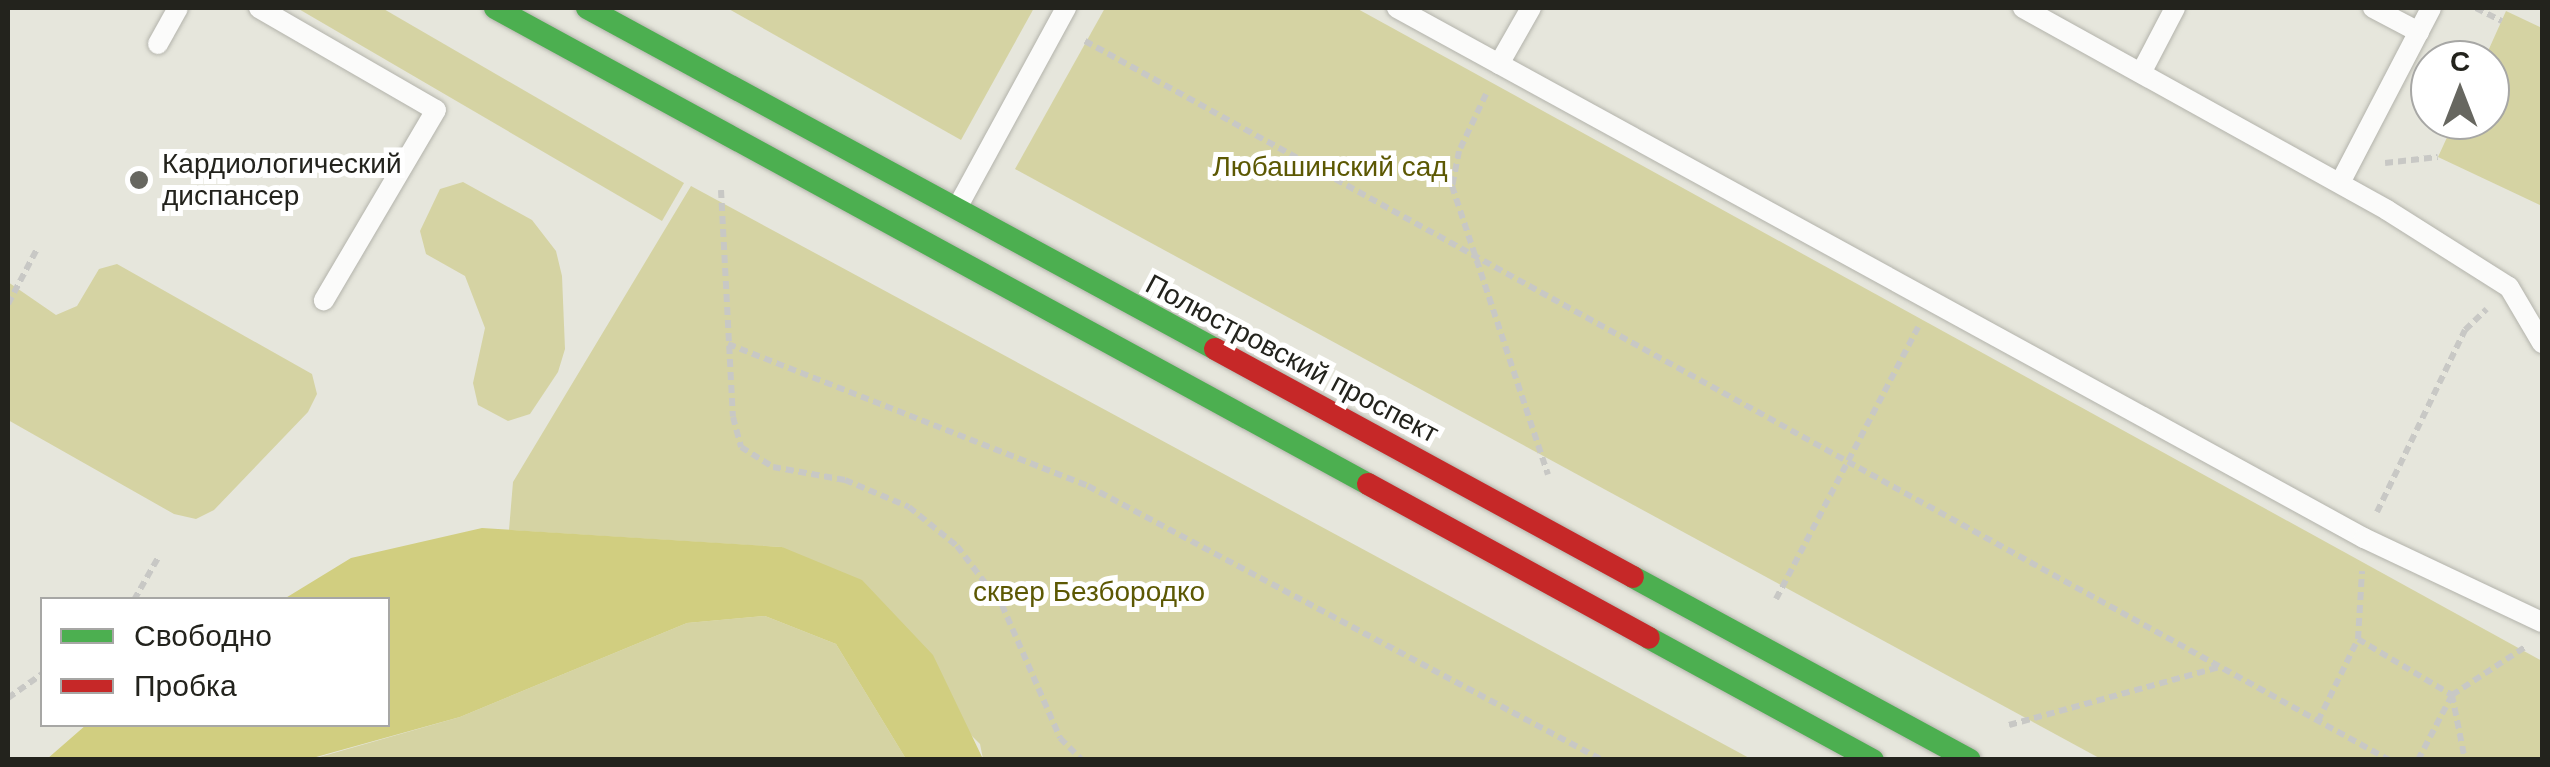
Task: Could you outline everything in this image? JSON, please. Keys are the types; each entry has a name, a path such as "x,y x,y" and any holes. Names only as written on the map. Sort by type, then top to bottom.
{"main road":[{"path":"495,8 934,252 1873,760"},
{"name":"Полюстровский проспект","path":"588,8 1970,760"}],"lane":[{"path":"158,44 178,8"},
{"path":"260,8 436,110 324,300"},
{"path":"1397,8 2364,538 2542,622"},
{"path":"1500,64 1531,8"},
{"path":"2023,8 2141,73 2344,175 2509,287 2542,343"},
{"path":"2141,73 2175,8"},
{"path":"2373,8 2418,32"},
{"path":"2344,175 2431,8"},
{"path":"934,252 1061,16"}],"path":[{"path":"2476,8 2502,21"},
{"path":"1061,16 1471,254 2389,760"},
{"path":"1500,64 1459,151 1452,186 1471,254 1550,480"},
{"path":"2344,175 2438,157"},
{"path":"721,190 728,344 741,448 773,466 845,480 908,507 957,546 1002,606 1060,738 1082,760"},
{"path":"8,304 38,248"},
{"path":"2318,721 2358,638 2364,538 2464,330 2509,287"},
{"path":"1775,600 1844,459 1932,301"},
{"path":"728,344 1088,486 1602,760"},
{"path":"136,597 158,558"},
{"path":"2418,760 2452,695 2542,635"},
{"path":"2358,638 2452,695 2466,760"},
{"path":"2008,725 2220,666"},
{"path":"8,698 40,675"}],"green space":[{"path":"297,8 382,8 684,183 662,221"},
{"path":"727,8 1034,8 961,140"},
{"name":"Любашинский сад","path":"1105,8 1356,8 2542,661 2542,759 2101,759 1015,169"},
{"path":"2506,11 2542,28 2542,206 2438,157 2446,140 2510,140 2510,40 2493,40"},
{"path":"463,182 532,220 556,251 562,276 565,349 558,372 530,414 508,421 478,405 473,383 485,328 465,276 426,254 420,231 440,189"},
{"name":"сквер Безбородко","path":"691,186 1751,759 983,759 980,744 782,547 509,530 513,482"},
{"path":"117,264 312,374 317,394 308,412 214,510 196,519 174,514 8,420 8,282 56,315 77,306 99,269"},
{"path":"765,616 836,644 906,759 309,760 460,717 687,623"}],"shaded area":[{"path":"482,528 782,547 862,580 933,655 983,759 906,759 836,644 765,616 687,623 460,717 309,759 47,759 84,727 390,727 390,597 287,597 351,558"}],"traffic: fast":[{"path":"495,8 1368,484"},
{"path":"587,8 1215,349"},
{"path":"1633,577 1970,760"},
{"path":"1649,638 1873,760"}],"traffic: jam":[{"path":"1215,349 1633,577"},
{"path":"1368,484 1649,638"}],"place":[{"name":"Кардиологический диспансер","path":"139,180"}]}
